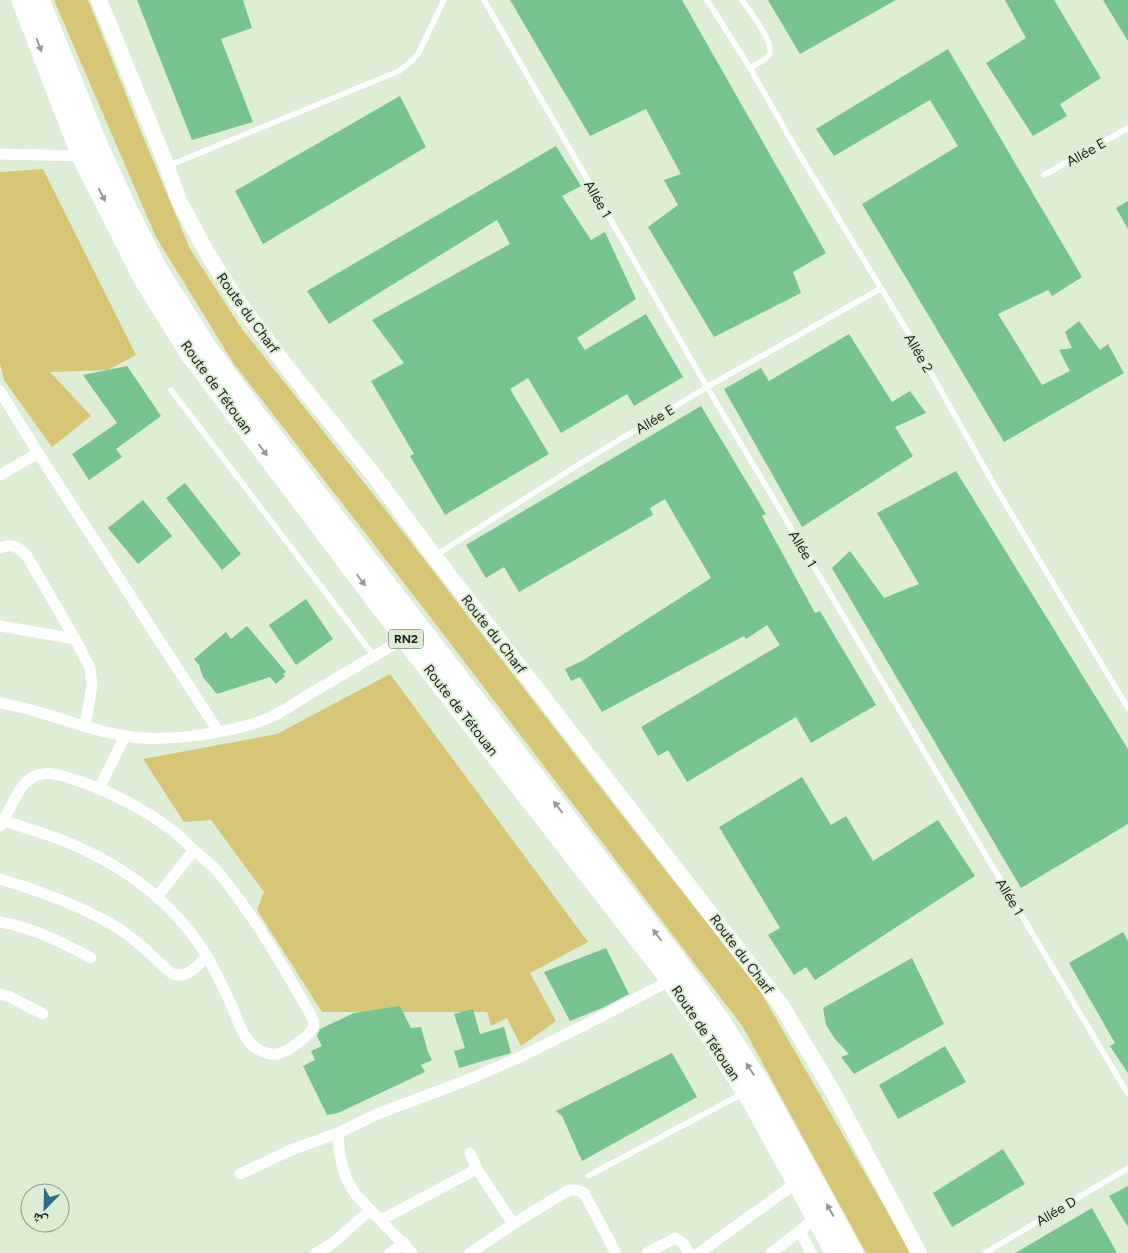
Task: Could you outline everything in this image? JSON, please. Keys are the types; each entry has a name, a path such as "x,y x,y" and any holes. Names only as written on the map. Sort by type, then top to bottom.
{"highway":[{"name":"Route de Tétouan","path":"22,0 82,156 144,279 190,353 405,638 671,980 711,1036 746,1092 836,1253"},
{"name":"Route de Tétouan","path":"39,0 98,149 126,210 158,271 206,347 416,625 668,950 721,1023 764,1091 853,1253"}],"street":[{"name":"Route du Charf","path":"99,0 167,166 179,202 190,224 236,299 781,1005 833,1092 919,1253"},
{"path":"0,154 82,156"},
{"path":"0,390 38,453 218,731"},
{"path":"0,475 38,453"},
{"path":"0,548 9,545 15,546 27,556 90,668 92,685 85,727"},
{"path":"0,626 75,639"},
{"path":"0,703 19,706 85,727 138,738 171,737 218,731 245,726 271,717 405,638"},
{"path":"99,789 125,736"},
{"path":"50,773 99,789 148,814 172,830 217,872 251,916 310,1012 313,1022 311,1030 300,1041 278,1054 272,1054 255,1048 242,1029 207,957 188,930 157,897 127,872 100,857 74,845 2,823 19,792 30,779 39,774 50,773"},
{"path":"157,897 194,850"},
{"path":"0,880 32,890 111,924 177,976 186,975 207,957"},
{"path":"0,922 38,931 91,958"},
{"path":"240,1174 291,1150 338,1133 377,1114 518,1058 671,980"},
{"path":"0,994 43,1014"},
{"path":"338,1133 339,1154 349,1186 412,1253"},
{"path":"470,1153 513,1224"},
{"path":"381,1220 478,1169"},
{"path":"699,1253 796,1182"},
{"path":"470,1253 569,1190 584,1193 616,1253"},
{"path":"316,1253 333,1243 370,1210"},
{"path":"771,1253 816,1217"},
{"path":"800,1231 811,1253"},
{"path":"647,1253 675,1238 682,1242 689,1253"},
{"path":"333,1243 340,1253"},
{"path":"390,1253 404,1244"}],"lane":[{"path":"167,166 399,70 418,54 444,0"},
{"name":"Allée 1","path":"484,0 706,388 1128,1094"},
{"name":"Allée 2","path":"707,0 750,68 795,147 916,347 998,491 1128,708"},
{"path":"742,0 772,49 766,58 750,68"},
{"name":"Allée E","path":"1044,175 1128,128"},
{"name":"Allée E","path":"434,556 581,463 706,388 880,289"},
{"path":"172,390 374,656"},
{"path":"588,1176 746,1092"},
{"name":"Allée D","path":"985,1253 1128,1168"}],"shaded area":[{"path":"54,0 88,0 190,249 242,329 396,523 759,989 911,1253 866,1253 743,1027 428,614 234,364 156,237"},
{"path":"43,169 136,355 108,370 50,372 91,416 52,447 4,380 0,364 0,172"},
{"path":"390,674 588,942 530,973 556,1021 521,1046 507,1018 491,1026 487,1012 322,1012 257,910 264,892 211,820 184,822 143,759 277,734"}],"building":[{"path":"137,0 243,0 252,28 221,39 253,122 192,140"},
{"path":"510,0 682,0 826,253 793,272 801,293 714,337 648,227 678,205 664,180 681,174 646,109 590,136"},
{"path":"768,0 896,0 800,54"},
{"path":"1005,0 1054,0 1101,78 1060,104 1067,116 1033,136 986,63 1026,38"},
{"path":"1103,0 1128,0 1128,41"},
{"path":"948,49 1082,277 1052,296 1048,290 998,314 1042,385 1070,371 1059,350 1072,348 1065,332 1079,321 1100,350 1108,344 1124,373 1004,442 862,204 958,146 930,100 834,156 816,129"},
{"path":"400,96 426,147 263,244 235,191"},
{"path":"556,146 581,186 562,196 591,240 605,232 636,299 577,338 585,350 646,314 683,377 634,406 627,394 561,433 528,378 510,389 549,454 445,515 410,456 414,454 371,381 404,363 372,320 510,244 497,220 329,324 307,291"},
{"path":"1128,201 1128,229 1116,208"},
{"path":"849,334 892,402 910,391 926,413 895,427 913,456 802,527 724,389 761,368 769,381"},
{"path":"127,366 161,416 116,449 122,457 89,480 72,454 117,423 83,375"},
{"path":"701,406 766,514 762,516 815,613 820,611 876,705 811,743 796,717 687,782 668,750 658,756 641,727 780,645 767,625 746,639 744,636 602,712 580,677 571,681 565,669 582,661 711,578 665,499 650,508 653,515 519,592 504,567 486,578 466,545"},
{"path":"956,471 1128,749 1128,824 1021,888 832,568 850,551 884,598 919,584 877,513"},
{"path":"185,483 241,554 222,570 166,498"},
{"path":"143,500 172,536 138,564 108,528"},
{"path":"306,599 333,639 296,665 269,625"},
{"path":"247,626 286,672 283,674 285,676 276,684 270,677 217,694 203,677 199,665 194,659 226,632 231,639"},
{"path":"802,777 831,825 846,816 873,861 938,820 975,876 815,980 806,967 794,975 768,935 780,928 719,827"},
{"path":"1123,932 1128,941 1128,1073 1110,1046 1115,1043 1069,963"},
{"path":"606,948 629,994 570,1021 544,972"},
{"path":"912,958 944,1024 854,1074 841,1057 849,1054 835,1039 826,1025 823,1008"},
{"path":"400,1006 411,1028 421,1027 432,1060 421,1065 425,1072 338,1113 327,1115 303,1066 315,1060 311,1051 322,1046 317,1036 320,1029 354,1013"},
{"path":"473,1009 480,1034 504,1027 511,1053 459,1068 454,1051 465,1048 454,1014"},
{"path":"945,1046 966,1082 898,1119 879,1085"},
{"path":"672,1053 697,1097 582,1161 562,1116 556,1111"},
{"path":"1003,1149 1025,1184 952,1227 933,1193"},
{"path":"1128,1186 1128,1227 1109,1196"},
{"path":"1092,1208 1117,1253 1015,1253"}]}
